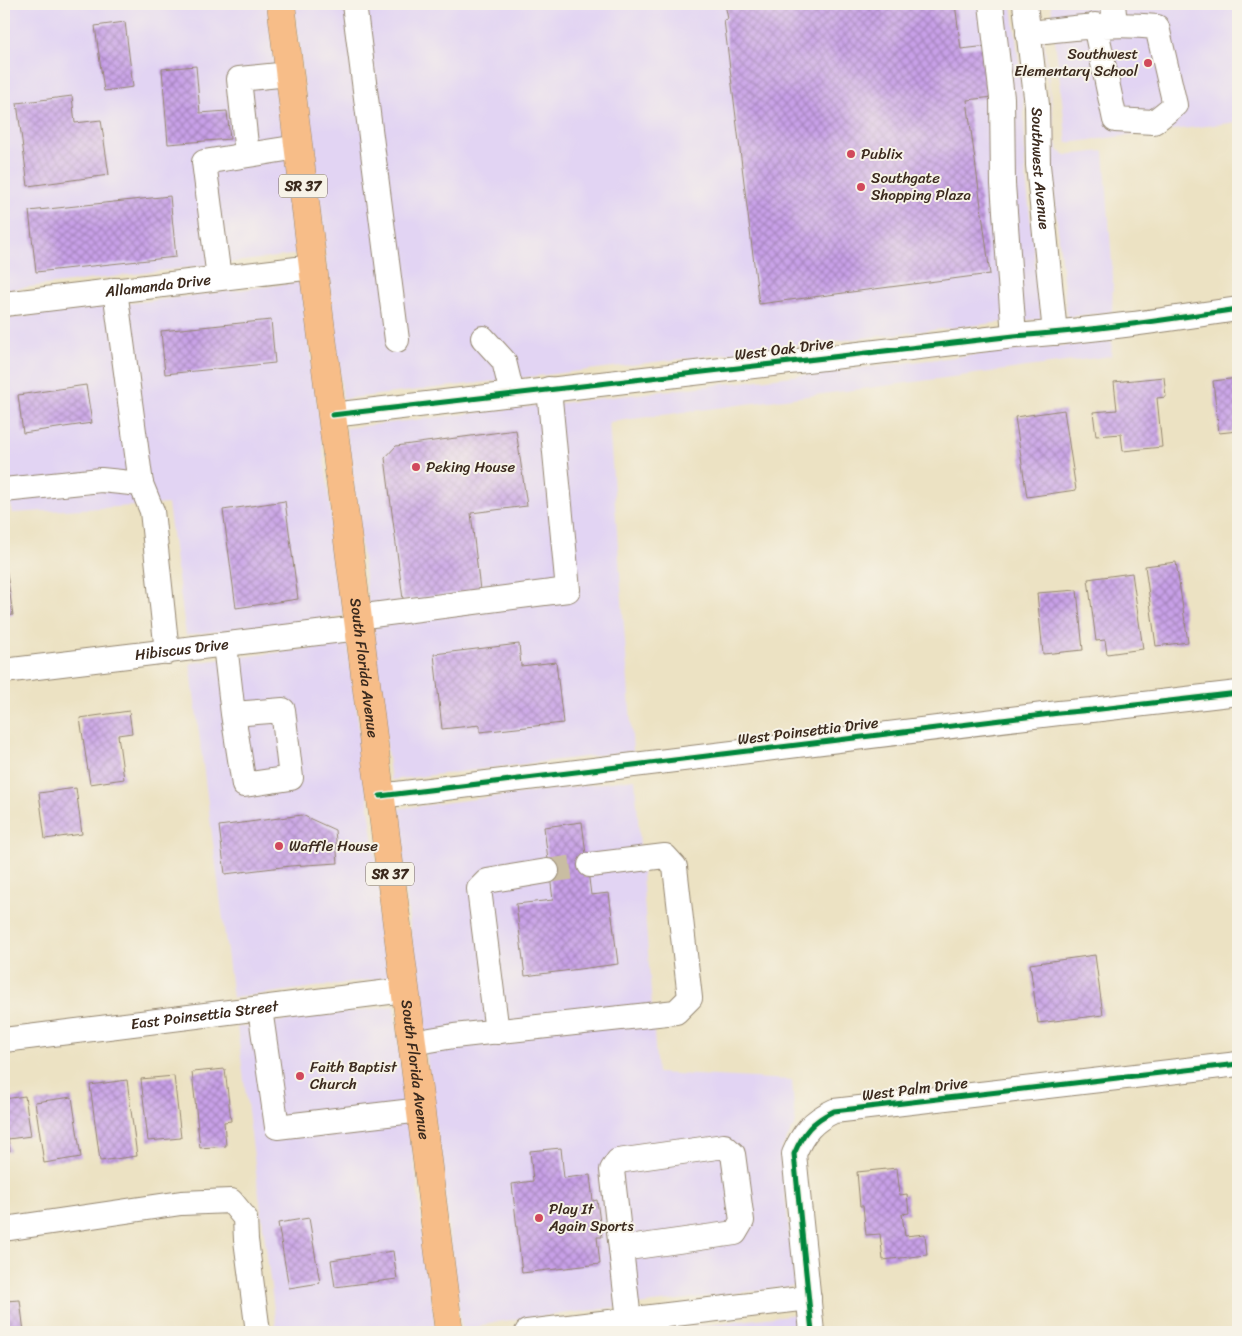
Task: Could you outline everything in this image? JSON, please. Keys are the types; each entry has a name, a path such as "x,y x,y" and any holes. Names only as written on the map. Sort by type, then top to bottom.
{"main road":[{"name":"South Florida Avenue","path":"281,4 449,1332"}],"street":[{"path":"354,4 396,340"},
{"path":"991,4 1002,98 1003,184 1014,336"},
{"name":"Southwest Avenue","path":"1025,4 1037,105 1038,166 1055,333"},
{"path":"1028,33 1108,18"},
{"path":"247,154 239,80 289,74"},
{"path":"219,278 204,162 298,147"},
{"name":"Allamanda Drive","path":"4,304 313,267"},
{"path":"115,290 140,484 152,511 167,652"},
{"name":"West Oak Drive","path":"332,415 1141,323 1238,309"},
{"path":"483,338 504,361 512,394"},
{"name":"Hibiscus Drive","path":"4,671 225,645 568,590 549,389"},
{"path":"4,490 101,480 140,484"},
{"path":"225,645 233,714"},
{"name":"West Poinsettia Drive","path":"380,796 1049,714 1238,693"},
{"path":"412,1043 676,1012 690,998 675,867 665,856 590,865"},
{"path":"497,1032 479,889 487,881 546,870"},
{"name":"East Poinsettia Street","path":"4,1040 405,990"},
{"path":"260,1009 277,1127 421,1110"},
{"name":"West Palm Drive","path":"812,1332 794,1154 802,1136 824,1115 834,1111 1238,1064"},
{"path":"621,1249 735,1234 742,1221 733,1154 724,1146 618,1160 612,1170 629,1320"},
{"path":"4,1229 181,1203 231,1201 246,1218 246,1240 258,1332"},
{"path":"528,1332 809,1298"}],"shaded area":[{"path":"4,4 268,4 299,254 4,290"},
{"path":"294,4 1012,4 1024,106 1025,167 1041,319 731,353 343,399"},
{"path":"1038,4 1040,4 1056,144 1059,151 1066,155 1104,151 1113,277 1112,312 1067,317 1051,165 1050,103"},
{"name":"Southwest Elementary School","path":"1051,4 1238,4 1238,122 1067,143"},
{"path":"302,282 344,616 186,635 168,504 12,513 4,453 4,319"},
{"path":"1112,341 1111,356 609,422 633,751 391,780 346,428 1015,350"},
{"path":"348,644 391,977 233,998 190,663"},
{"path":"635,779 657,1073 792,1080 795,1124 782,1148 781,1156 795,1286 493,1322 462,1332 395,809"},
{"path":"394,1006 436,1332 277,1332 237,1027"},
{"path":"798,1314 799,1332 649,1332"}],"building":[{"name":"Southgate Shopping Plaza","path":"725,4 955,4 961,49 988,46 993,97 967,100 990,274 759,304 724,20 728,19"},
{"path":"125,22 133,87 104,91 95,26"},
{"path":"196,66 200,113 227,111 230,139 168,144 162,69"},
{"path":"72,96 75,123 101,120 109,175 28,186 17,103"},
{"path":"170,196 176,257 36,272 29,211"},
{"path":"271,320 275,363 165,374 161,331"},
{"path":"1164,377 1166,397 1157,398 1162,447 1123,451 1121,434 1096,436 1093,412 1117,410 1114,382"},
{"path":"1238,378 1238,431 1219,433 1213,381"},
{"path":"86,385 92,423 23,433 18,395"},
{"path":"1064,410 1076,490 1027,497 1015,417"},
{"path":"516,430 527,506 471,513 480,590 403,599 385,458 396,446"},
{"path":"285,501 298,599 236,608 223,510"},
{"path":"4,554 13,615 4,616"},
{"path":"1176,562 1188,642 1156,646 1145,566"},
{"path":"1132,573 1143,649 1107,654 1105,640 1096,641 1088,579"},
{"path":"1077,590 1083,650 1043,654 1037,593"},
{"path":"519,644 521,666 556,662 563,723 480,732 480,725 442,729 434,654"},
{"path":"129,711 132,733 118,735 124,779 90,784 80,718"},
{"path":"76,788 82,834 45,839 39,793"},
{"name":"Waffle House","path":"302,815 335,830 338,863 290,866 225,874 219,826"},
{"path":"582,822 591,895 609,893 618,964 525,976 516,904 553,900 544,827"},
{"path":"1095,955 1103,1015 1038,1023 1030,964"},
{"path":"225,1069 231,1121 224,1122 226,1146 200,1148 192,1072"},
{"path":"174,1076 181,1138 148,1141 141,1079"},
{"path":"127,1080 137,1156 100,1161 90,1085"},
{"path":"25,1096 31,1136 8,1139 10,1151 4,1152 4,1099"},
{"path":"72,1097 81,1157 44,1163 35,1102"},
{"path":"561,1148 564,1178 590,1175 593,1201 597,1200 602,1237 597,1237 600,1264 522,1273 512,1184 533,1181 530,1151"},
{"path":"897,1168 900,1195 907,1194 909,1213 902,1214 905,1236 925,1234 927,1255 883,1260 880,1234 866,1235 863,1206 860,1206 857,1172"},
{"path":"309,1218 320,1283 289,1288 278,1223"},
{"path":"393,1251 397,1279 335,1287 331,1260"},
{"path":"20,1300 24,1332 4,1332 4,1301"}],"tunnel":[{"path":"547,871 590,865"}],"cycle path":[{"path":"332,415 1014,336 1098,328 1238,309"},
{"path":"380,796 1238,693"},
{"path":"812,1332 794,1154 809,1128 826,1115 834,1111 1238,1064"}],"place":[{"name":"Southwest Elementary School","path":"1148,63"},
{"name":"Publix","path":"851,154"},
{"name":"Southgate Shopping Plaza","path":"861,187"},
{"name":"Peking House","path":"416,467"},
{"name":"Waffle House","path":"279,846"},
{"name":"Faith Baptist Church","path":"300,1076"},
{"name":"Play It Again Sports","path":"539,1218"}]}
